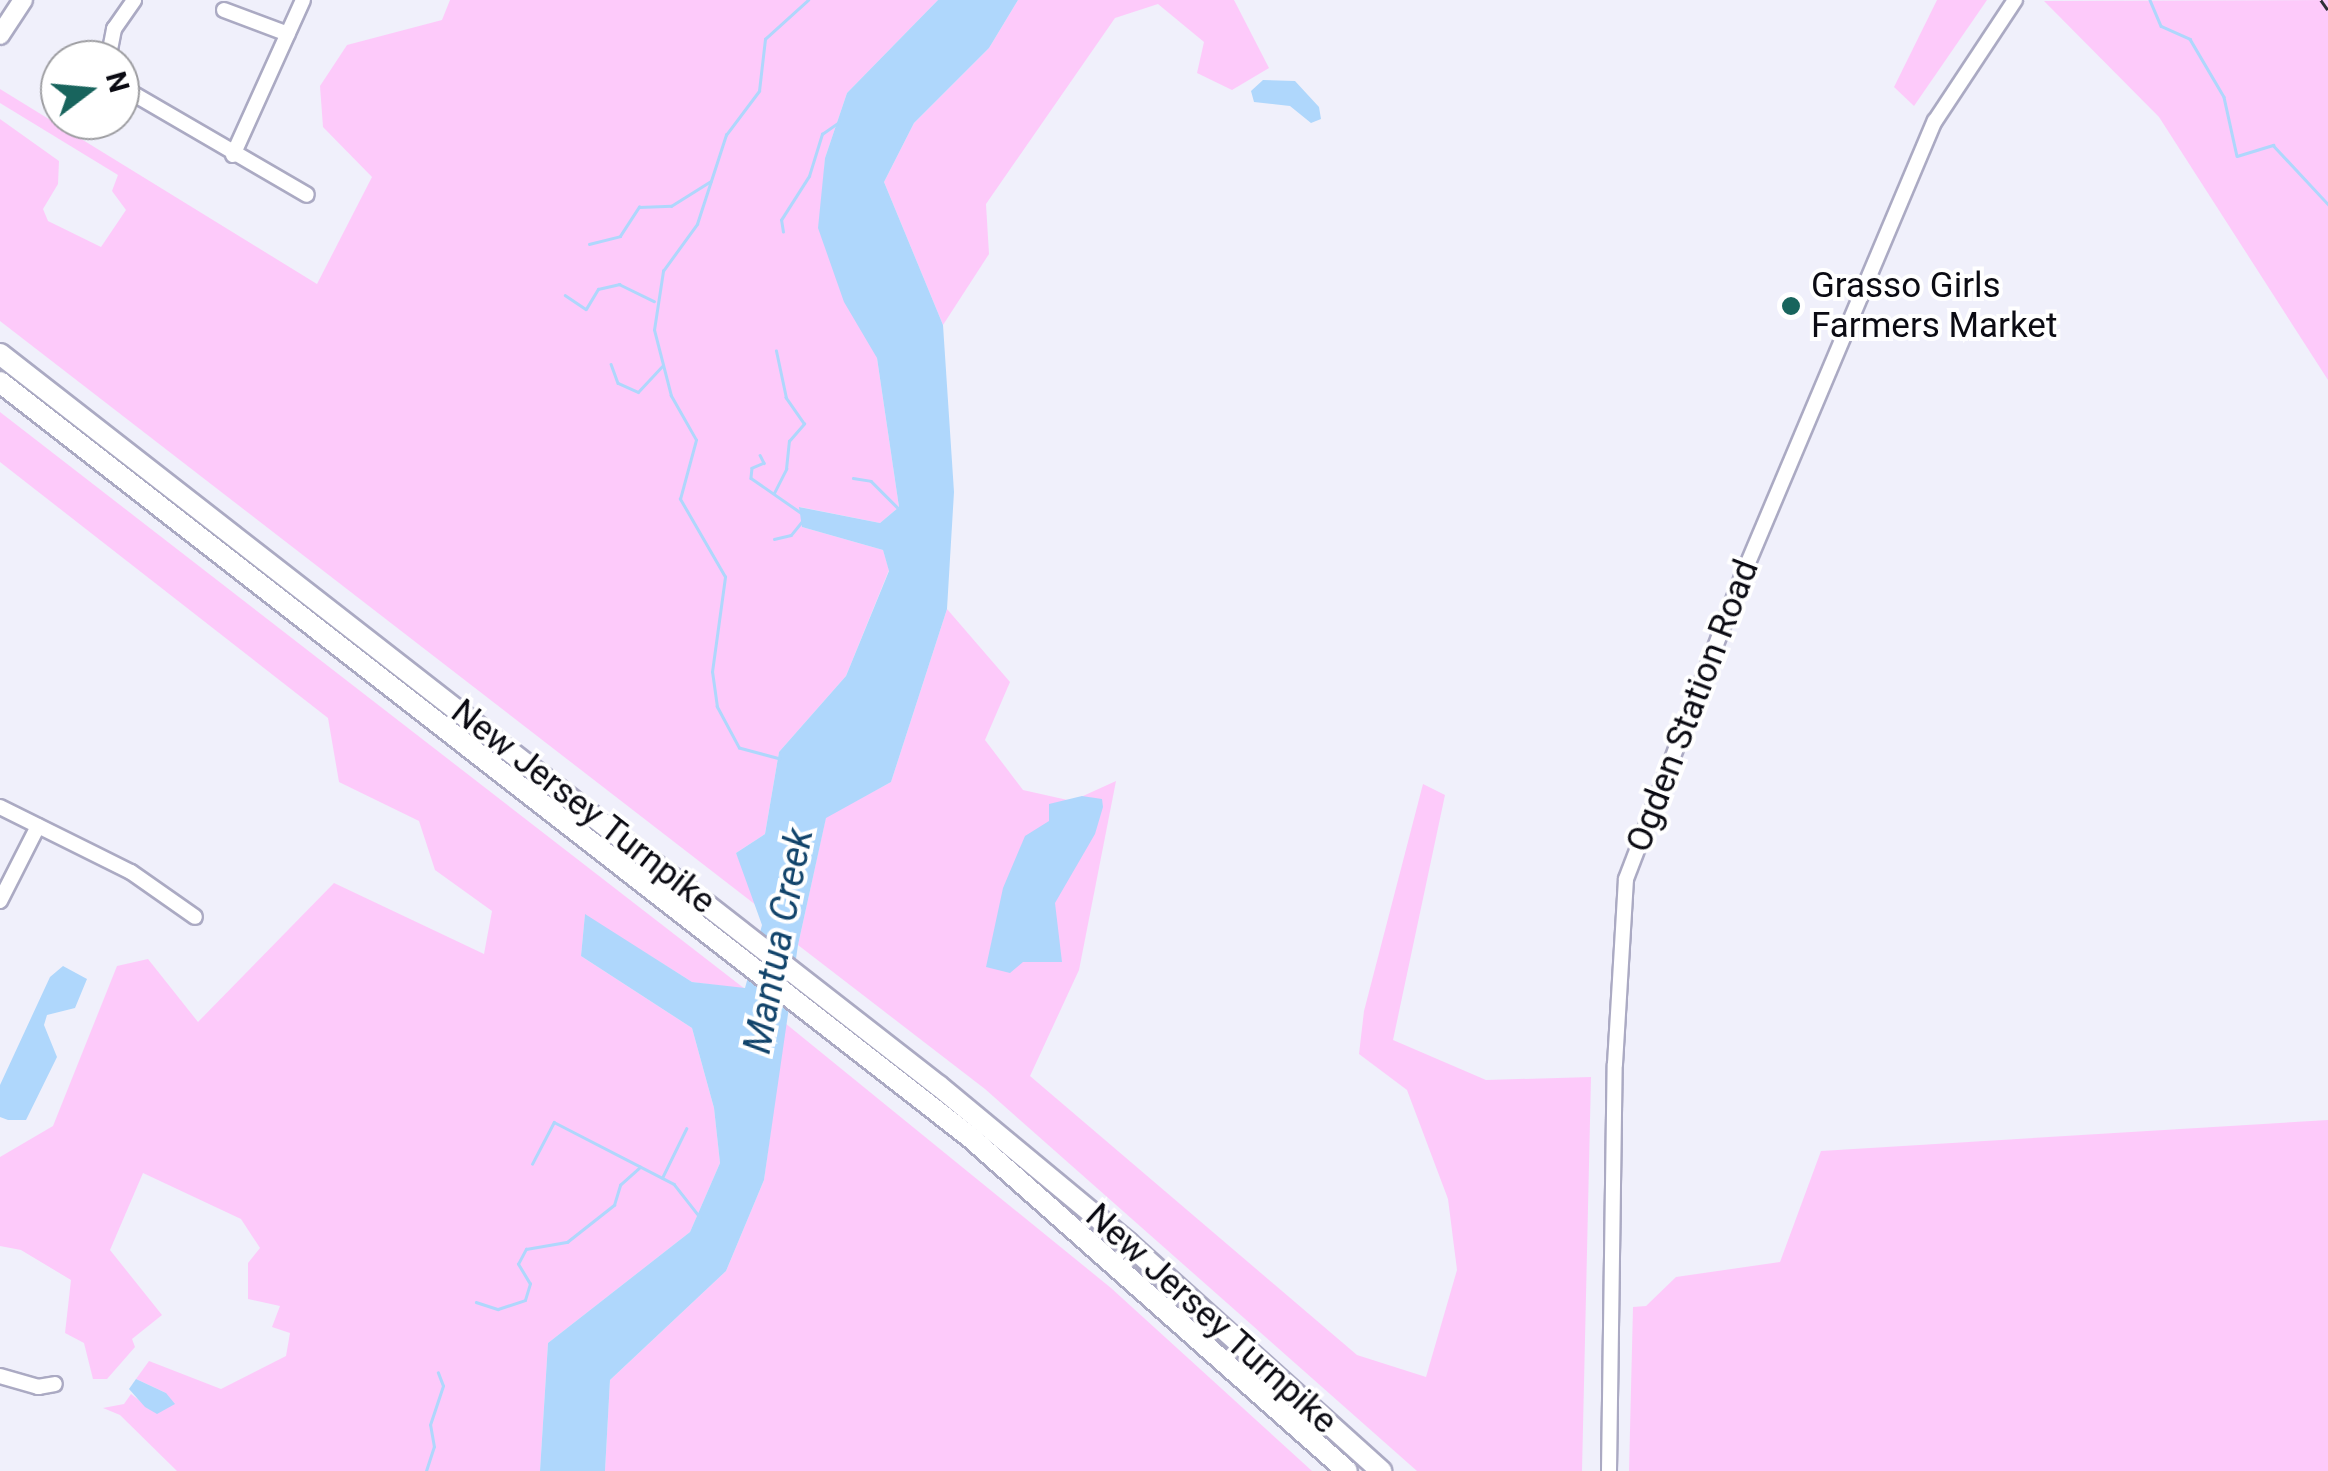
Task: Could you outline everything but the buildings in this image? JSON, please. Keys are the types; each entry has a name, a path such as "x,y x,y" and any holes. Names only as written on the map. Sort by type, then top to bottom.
{"highway":[{"name":"New Jersey Turnpike","path":"0,354 745,934 810,998 1070,1222 1347,1471"},
{"name":"New Jersey Turnpike","path":"0,382 740,956 810,998 1044,1172 1381,1471"}],"main road":[{"path":"0,35 23,0"}],"street":[{"path":"112,40 114,29 134,0"},
{"path":"234,156 303,0"},
{"name":"Ogden Station Road","path":"1609,1471 1615,1064 1626,879 1742,576 1935,121 2015,0"},
{"path":"224,10 288,34"},
{"path":"140,98 307,195"},
{"path":"0,807 132,872 195,917"},
{"path":"0,902 38,826"},
{"path":"0,1376 38,1387 55,1384"}],"shaded area":[{"path":"450,0 938,0 847,93 825,158 823,191 877,358 899,507 880,523 800,507 802,527 883,550 889,570 846,676 779,752 765,834 736,853 761,909 0,321 0,119 59,161 58,184 43,209 48,221 101,247 126,210 112,191 118,175 61,140 83,140 317,284 372,177 323,127 320,86 347,45 442,20"},
{"path":"1018,0 1234,0 1269,68 1232,90 1197,73 1204,42 1158,4 1115,18 986,204 989,254 943,325 884,182 914,123 989,48"},
{"path":"1937,0 1987,0 1914,106 1894,87"},
{"path":"2328,0 2328,380 2159,117 2044,1"},
{"path":"0,89 40,114 40,127 0,103"},
{"path":"0,412 745,989 692,982 585,915 581,956 692,1028 714,1108 720,1163 690,1232 548,1343 540,1471 177,1471 120,1415 103,1408 124,1404 131,1394 152,1410 166,1393 136,1379 149,1361 221,1389 286,1356 290,1333 272,1327 280,1306 248,1299 248,1263 260,1248 241,1219 143,1173 110,1250 162,1315 132,1339 135,1347 107,1379 93,1379 84,1343 65,1333 71,1280 21,1250 0,1246 0,1157 53,1126 117,966 148,959 198,1022 334,883 484,954 492,911 435,870 419,821 339,782 328,718 0,462"},
{"path":"947,609 1010,682 985,740 1023,790 1072,801 1116,781 1079,970 1030,1076 1357,1355 1426,1377 1457,1270 1448,1199 1407,1090 1359,1054 1364,1011 1423,784 1445,795 1393,1040 1486,1080 1591,1077 1582,1471 1417,1471 985,1089 798,945 826,817 891,782"},
{"path":"785,1023 1111,1288 1312,1471 605,1471 610,1380 726,1271 764,1180"},
{"path":"2328,1120 2328,1471 1629,1471 1633,1307 1646,1306 1676,1277 1780,1262 1821,1151"}],"water":[{"name":"Mantua Creek","path":"938,0 1018,0 989,48 914,123 884,182 943,325 954,492 947,609 891,782 826,818 798,945 764,1180 726,1271 610,1380 605,1471 540,1471 548,1343 690,1232 720,1163 714,1108 692,1028 581,956 585,914 692,982 745,988 762,925 736,853 765,834 779,752 846,676 889,571 883,550 802,527 799,507 880,523 899,507 877,358 844,302 818,228 825,158 847,93"},
{"path":"1263,80 1295,81 1319,107 1321,119 1311,123 1290,106 1254,102 1251,91"},
{"path":"1082,796 1102,799 1103,807 1095,834 1055,903 1062,962 1023,962 1010,973 986,967 1003,888 1025,836 1049,821 1049,804"},
{"path":"63,966 87,979 75,1008 47,1015 44,1025 57,1057 26,1120 0,1117 0,1085 50,977"},
{"path":"136,1379 166,1393 175,1404 157,1414 145,1407 129,1389"}],"waterway":[{"path":"780,759 739,748 717,707 712,672 725,577 680,499 696,440 671,396 654,330 663,271 697,224 726,135 759,91 765,39 808,0"},
{"path":"2150,0 2161,26 2190,39 2224,97 2237,156 2273,145 2328,204"},
{"path":"783,232 781,220 809,176 822,134 839,122"},
{"path":"589,244 620,236 639,207 671,206 711,181"},
{"path":"565,295 586,309 598,289 619,284 654,301"},
{"path":"774,493 786,469 789,441 804,424 786,398 776,351"},
{"path":"611,364 618,383 638,392 662,366"},
{"path":"760,455 764,463 752,468 751,478 800,512"},
{"path":"853,478 871,481 898,508"},
{"path":"774,539 791,535 803,520"},
{"path":"532,1164 554,1122 674,1184 700,1217"},
{"path":"662,1178 686,1129"},
{"path":"476,1302 498,1309 525,1300 530,1284 518,1264 526,1249 567,1242 614,1205 620,1185 640,1167"},
{"path":"426,1471 434,1447 430,1425 443,1386 438,1373"}],"railway":[{"path":"2321,0 2328,10"}],"place":[{"name":"Grasso Girls Farmers Market","path":"1791,306"}]}
